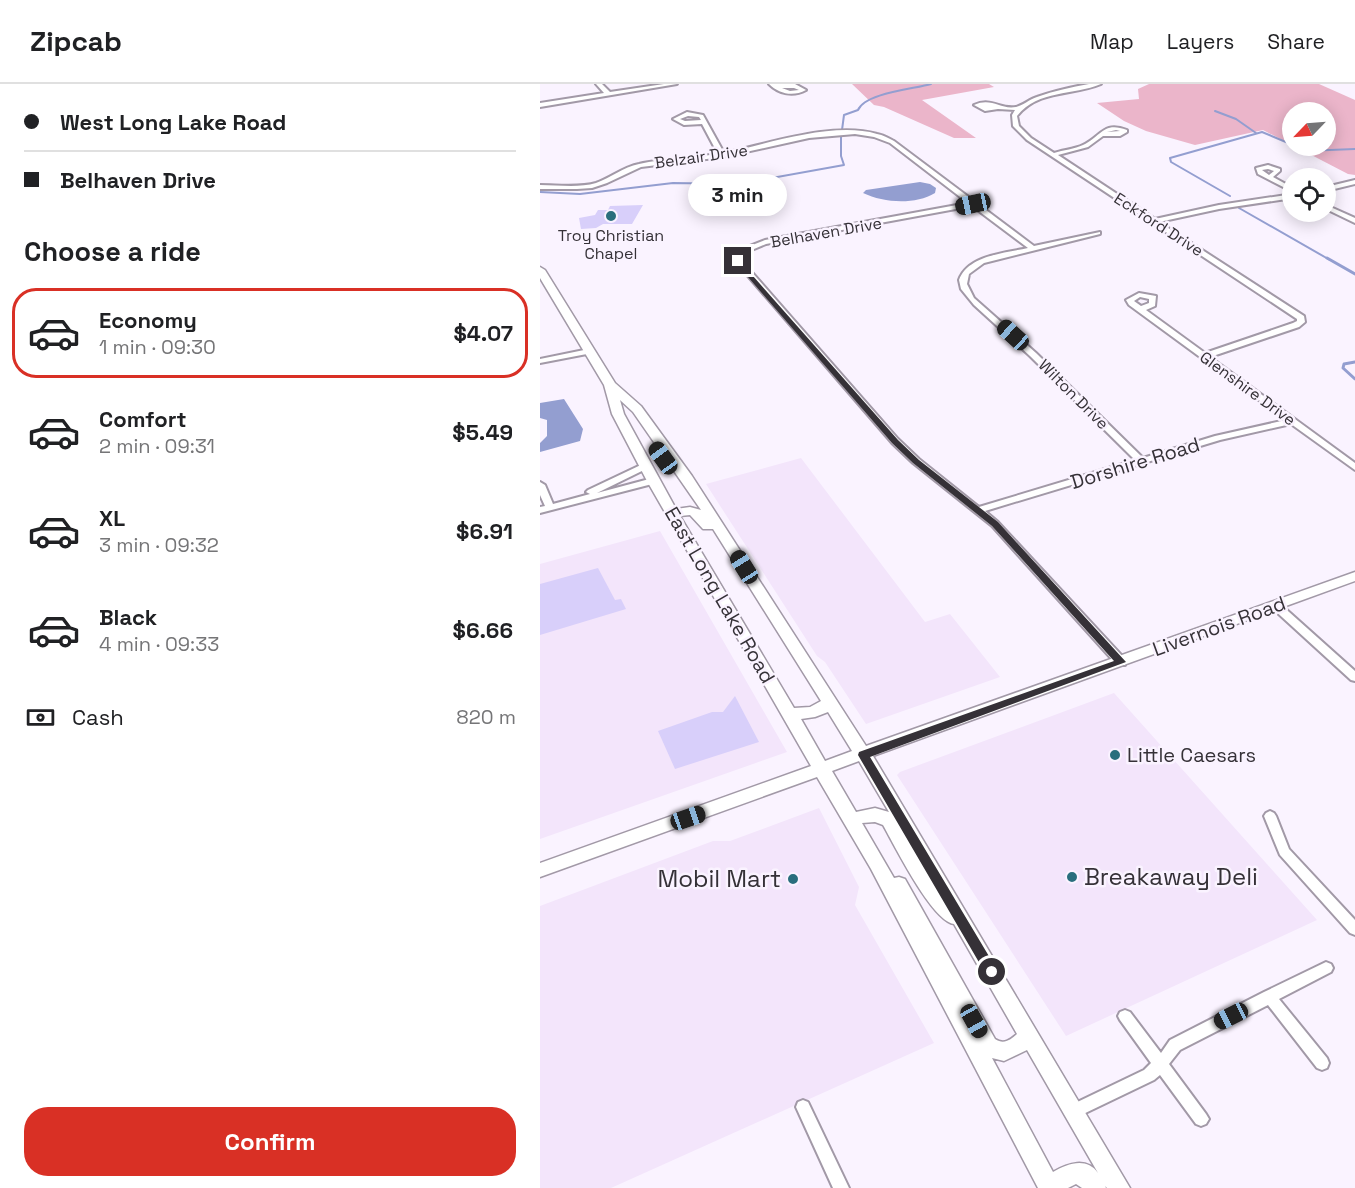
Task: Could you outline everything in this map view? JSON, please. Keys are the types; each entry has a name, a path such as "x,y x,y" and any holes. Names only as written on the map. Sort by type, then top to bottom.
{"main road":[{"name":"East Long Lake Road","path":"542,277 610,385 618,414 653,481 876,864 1049,1187"},
{"name":"East Long Lake Road","path":"610,385 637,409 689,481 863,755 971,936"},
{"path":"634,443 640,440 650,440 676,476 682,481 689,481"},
{"path":"674,514 687,510 698,512 773,630 793,644"},
{"name":"Livernois Road","path":"540,870 1355,576"},
{"path":"788,713 811,714 821,711 829,702"},
{"path":"851,820 874,814 882,815 889,820 932,893 971,936 1072,1112 1119,1188"},
{"path":"876,864 897,882 987,1046 996,1052 1005,1052 1029,1037"},
{"path":"1049,1187 1076,1173 1086,1175 1095,1188"}],"street":[{"path":"599,84 608,94"},
{"path":"540,105 674,84"},
{"path":"998,107 1018,110 1029,101 1043,95 1098,84"},
{"name":"Eckford Drive","path":"1018,110 1014,119 1017,128 1053,155 1301,318 1301,322 1296,325 1204,356"},
{"path":"703,122 722,155"},
{"name":"Belzair Drive","path":"540,187 586,187 601,183 642,164 722,155 833,133 866,133 892,142 973,204"},
{"path":"1053,155 1080,148 1103,134"},
{"path":"1270,177 1282,184"},
{"path":"1336,187 1355,182"},
{"path":"1154,221 1219,207 1282,198"},
{"path":"973,204 1032,248"},
{"name":"Belhaven Drive","path":"973,204 765,242 746,250 738,261 895,441 916,461 979,510 1016,546 1121,662"},
{"path":"1336,212 1355,221"},
{"name":"Wilton Drive","path":"1098,233 991,258 974,266 962,279 964,290 1029,350 1141,461"},
{"name":"Glenshire Drive","path":"1141,309 1355,467"},
{"path":"540,361 589,351"},
{"name":"Dorshire Road","path":"979,510 1229,435 1293,421"},
{"path":"563,504 645,466"},
{"path":"540,510 653,481"},
{"path":"540,485 550,507"},
{"path":"1275,605 1355,678"},
{"path":"1270,816 1284,852 1352,921"},
{"path":"1072,1112 1149,1075 1175,1045 1326,968"},
{"path":"1269,996 1322,1063"},
{"path":"1125,1016 1201,1119"},
{"path":"803,1107 841,1188"}],"shaded area":[{"path":"852,84 989,84 994,87 922,100 976,138 954,138 884,107 874,105"},
{"path":"1149,84 1319,84 1355,100 1355,175 1348,174 1313,156 1336,156 1336,102 1282,102 1282,140 1263,130 1195,145 1146,131 1124,121 1097,103 1139,99 1138,89"},
{"path":"801,458 925,622 950,614 1000,677 866,724 825,662 817,656 706,484"},
{"path":"660,531 787,752 540,839 540,564"},
{"path":"1114,693 1317,920 1066,1036 897,775"},
{"path":"819,808 859,887 855,905 934,1043 611,1188 540,1188 540,906 713,841 730,841"}],"water":[{"path":"920,182 936,188 935,193 909,201 890,201 863,193 866,190"},
{"path":"564,399 583,429 580,441 540,452 540,443 547,436 547,420 540,418 540,403"}],"building":[{"name":"Troy Christian Chapel","path":"643,205 632,224 603,224 596,228 581,229 579,218 595,215 598,210 608,210 610,206"},
{"path":"598,568 615,600 621,599 626,609 540,635 540,584"},
{"path":"735,696 759,742 675,769 658,731 712,712 723,712"}],"waterway":[{"path":"842,130 844,115 858,110 870,99 931,84"},
{"path":"1215,111 1236,119 1256,133"},
{"path":"1230,196 1171,162 1170,158 1262,132 1282,140"},
{"path":"540,192 580,194 673,183 738,184 844,165 841,156 841,135"},
{"path":"1336,150 1355,149"},
{"path":"1239,208 1330,260"},
{"path":"1327,258 1355,274"},
{"path":"1355,362 1344,364 1343,368 1355,379"}],"place":[{"name":"Troy Christian Chapel","path":"611,216"},
{"name":"Little Caesars","path":"1115,755"},
{"name":"Breakaway Deli","path":"1072,877"},
{"name":"Mobil Mart","path":"793,879"}],"route":[{"path":"738,261 743,270 895,441 916,461 995,524 1121,662 863,755 992,972"}]}
